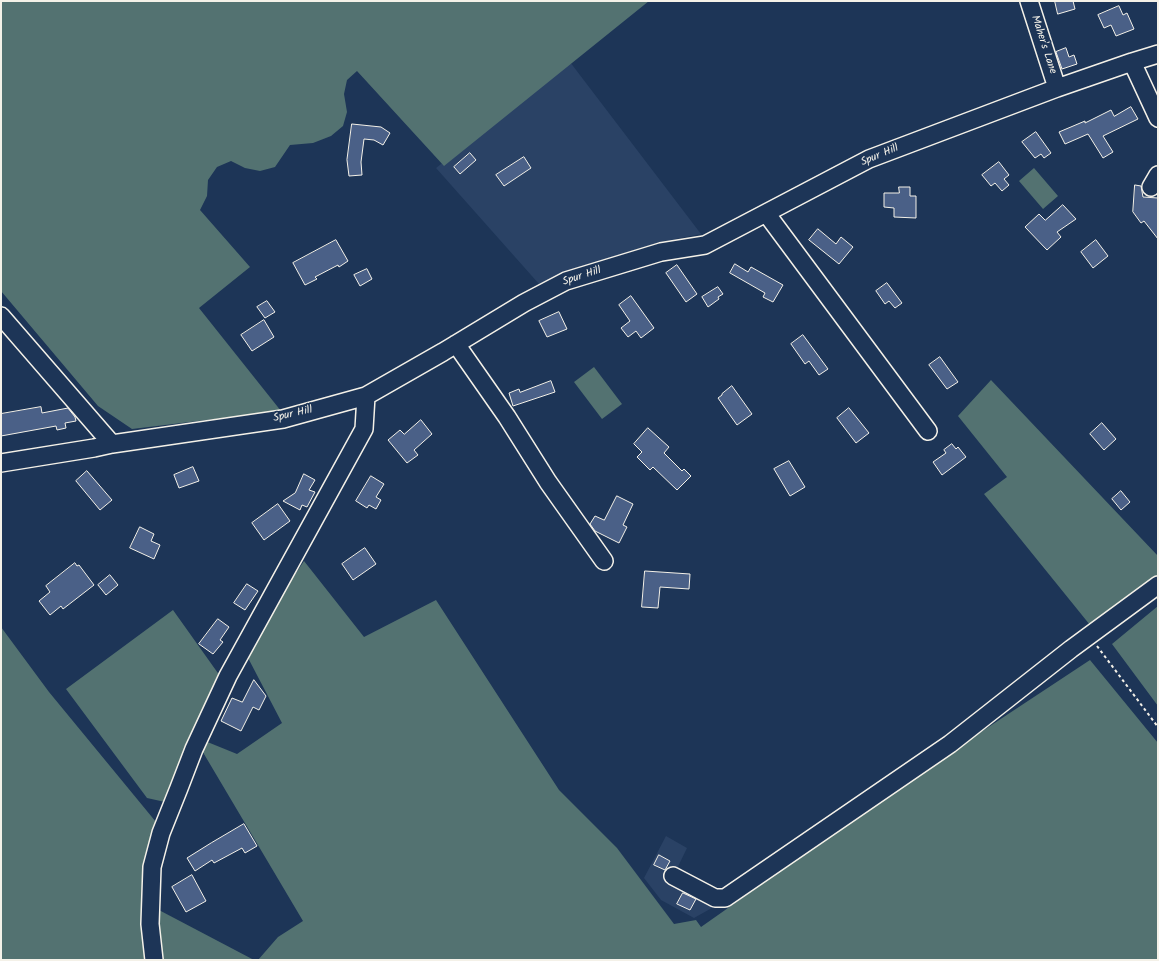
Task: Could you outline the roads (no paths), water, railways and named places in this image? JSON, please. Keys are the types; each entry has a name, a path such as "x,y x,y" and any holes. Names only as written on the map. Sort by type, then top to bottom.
{"street":[{"name":"Maher's Lane","path":"1029,1 1057,88"},
{"name":"Spur Hill","path":"1,463 112,444 283,419 366,396 524,303 566,281 661,252 705,245 869,159 1057,88 1158,54"},
{"path":"1132,62 1158,118"},
{"path":"766,213 928,431"},
{"path":"1,316 112,444"},
{"path":"456,344 507,417 548,482 604,561"},
{"path":"154,960 150,924 152,867 161,833 194,749 228,676 364,429 366,396"},
{"path":"673,876 715,898 725,898 950,744 1090,635 1158,585"}]}
